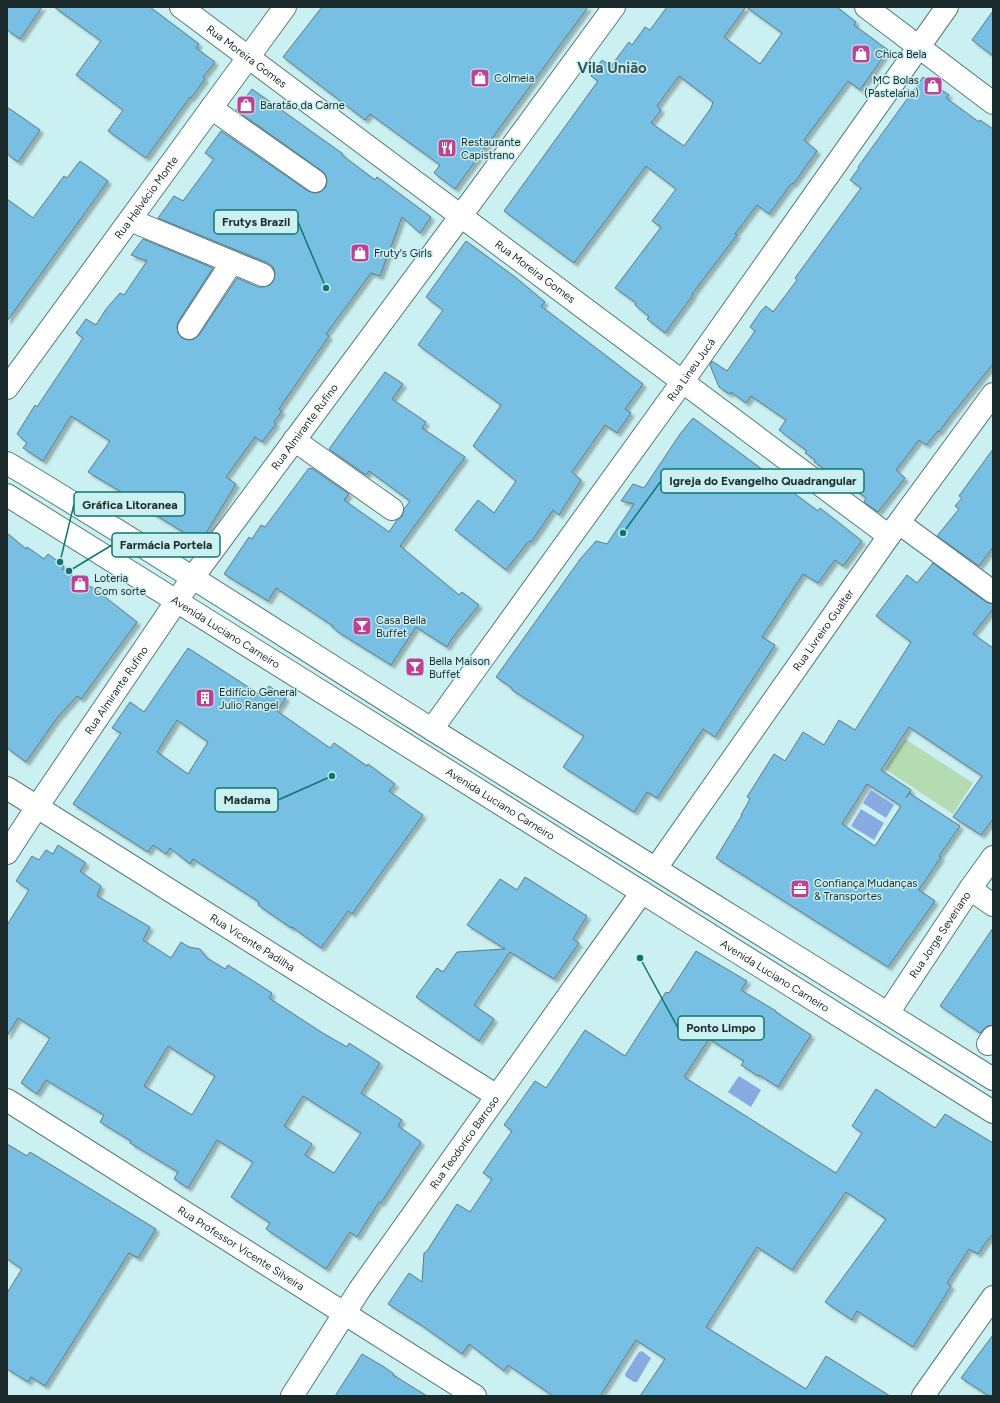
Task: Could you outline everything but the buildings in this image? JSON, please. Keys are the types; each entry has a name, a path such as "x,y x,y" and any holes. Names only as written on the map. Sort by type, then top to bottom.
{"street":[{"name":"Rua Moreira Gomes","path":"181,7 460,217 683,381 894,529 993,592"},
{"name":"Rua Helvécio Monte","path":"7,388 285,7"},
{"name":"Rua Almirante Rufino","path":"7,853 193,577 614,7"},
{"path":"866,7 993,103"},
{"name":"Rua Lineu Jucá","path":"432,729 683,381 947,7"},
{"path":"211,108 315,181"},
{"path":"130,220 262,275"},
{"path":"189,328 232,262"},
{"name":"Rua Livreiro Gualter","path":"656,868 894,529 993,394"},
{"path":"294,440 392,508"},
{"path":"7,463 73,502 432,729 993,1079"},
{"name":"Avenida Luciano Carneiro","path":"7,495 993,1112"},
{"name":"Rua Vicente Padilha","path":"7,788 498,1096"},
{"name":"Rua Jorge Severiano","path":"888,1013 970,889 993,857"},
{"path":"970,889 993,905"},
{"name":"Rua Teodorico Barroso","path":"292,1396 344,1314 642,892"},
{"name":"Rua Professor Vicente Silveira","path":"7,1100 475,1396"},
{"path":"923,1396 993,1297"}],"green space":[{"path":"905,739 973,783 953,814 885,769"}],"water":[{"path":"871,790 894,805 886,818 863,803"},
{"path":"861,809 884,823 874,840 851,826"},
{"path":"739,1076 761,1090 751,1107 728,1092"},
{"path":"642,1351 651,1358 637,1382 634,1382 626,1377 625,1374 639,1352"}],"place":[{"name":"Chica Bela","path":"861,54"},
{"name":"Colmeia","path":"480,78"},
{"name":"MC Bolas (Pastelaria)","path":"933,86"},
{"name":"Baratão da Carne","path":"246,105"},
{"name":"Restaurante Capistrano","path":"447,148"},
{"name":"Fruty's Girls","path":"360,253"},
{"name":"Frutys Brazil","path":"326,288"},
{"name":"Igreja do Evangelho Quadrangular","path":"623,533"},
{"name":"Gráfica Litoranea","path":"60,562"},
{"name":"Farmácia Portela","path":"69,571"},
{"name":"Loteria Com sorte","path":"80,584"},
{"name":"Casa Bella Buffet","path":"362,626"},
{"name":"Bella Maison Buffet","path":"415,667"},
{"name":"Edifício General Julio Rangel","path":"205,698"},
{"name":"Madama","path":"332,776"},
{"name":"Confiança Mudanças & Transportes","path":"800,889"},
{"name":"Ponto Limpo","path":"640,958"}],"district":[{"name":"Vila União","path":"612,68"}]}
